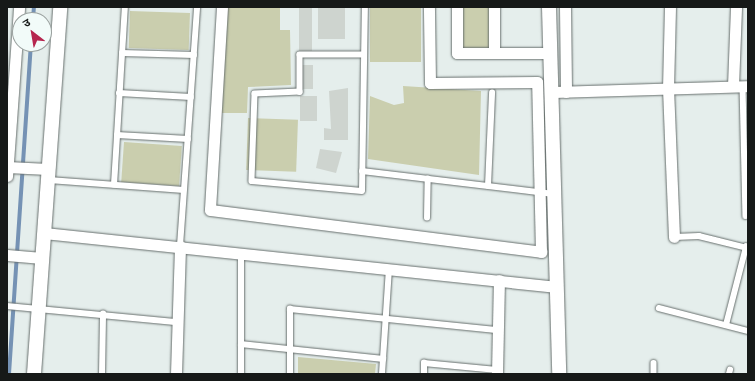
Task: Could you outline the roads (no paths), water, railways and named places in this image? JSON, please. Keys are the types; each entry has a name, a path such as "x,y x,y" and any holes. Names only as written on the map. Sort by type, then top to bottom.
{"street":[{"path":"34,374 60,7"},
{"path":"222,7 210,210 541,252 537,82 430,83 429,7"},
{"path":"457,7 457,54 550,53"},
{"path":"494,7 494,53"},
{"path":"549,7 559,374"},
{"path":"565,7 566,92"},
{"path":"670,7 668,88 674,237"},
{"path":"551,92 741,86 736,7"},
{"path":"12,24 10,92 13,170 48,174"},
{"path":"44,233 180,246 557,287"},
{"path":"176,374 180,246"},
{"path":"13,256 42,258"},
{"path":"497,372 499,280"}],"lane":[{"path":"114,185 125,7"},
{"path":"180,246 197,7"},
{"path":"364,55 300,55 300,92 255,94 252,181 362,191 365,7"},
{"path":"122,53 194,55"},
{"path":"741,86 746,216"},
{"path":"119,93 191,97"},
{"path":"488,186 492,93"},
{"path":"117,135 188,139"},
{"path":"362,171 554,194"},
{"path":"48,174 114,185 184,190"},
{"path":"427,218 428,179"},
{"path":"674,237 699,236 747,248 726,325"},
{"path":"241,253 241,374"},
{"path":"382,374 389,268"},
{"path":"7,306 177,322"},
{"path":"659,308 748,330"},
{"path":"290,374 290,309 498,330"},
{"path":"102,374 103,314"},
{"path":"241,344 383,359"},
{"path":"654,362 654,374"},
{"path":"424,374 424,363 497,372"}],"waterway":[{"path":"34,7 34,12"},
{"path":"9,374 30,52"}]}
